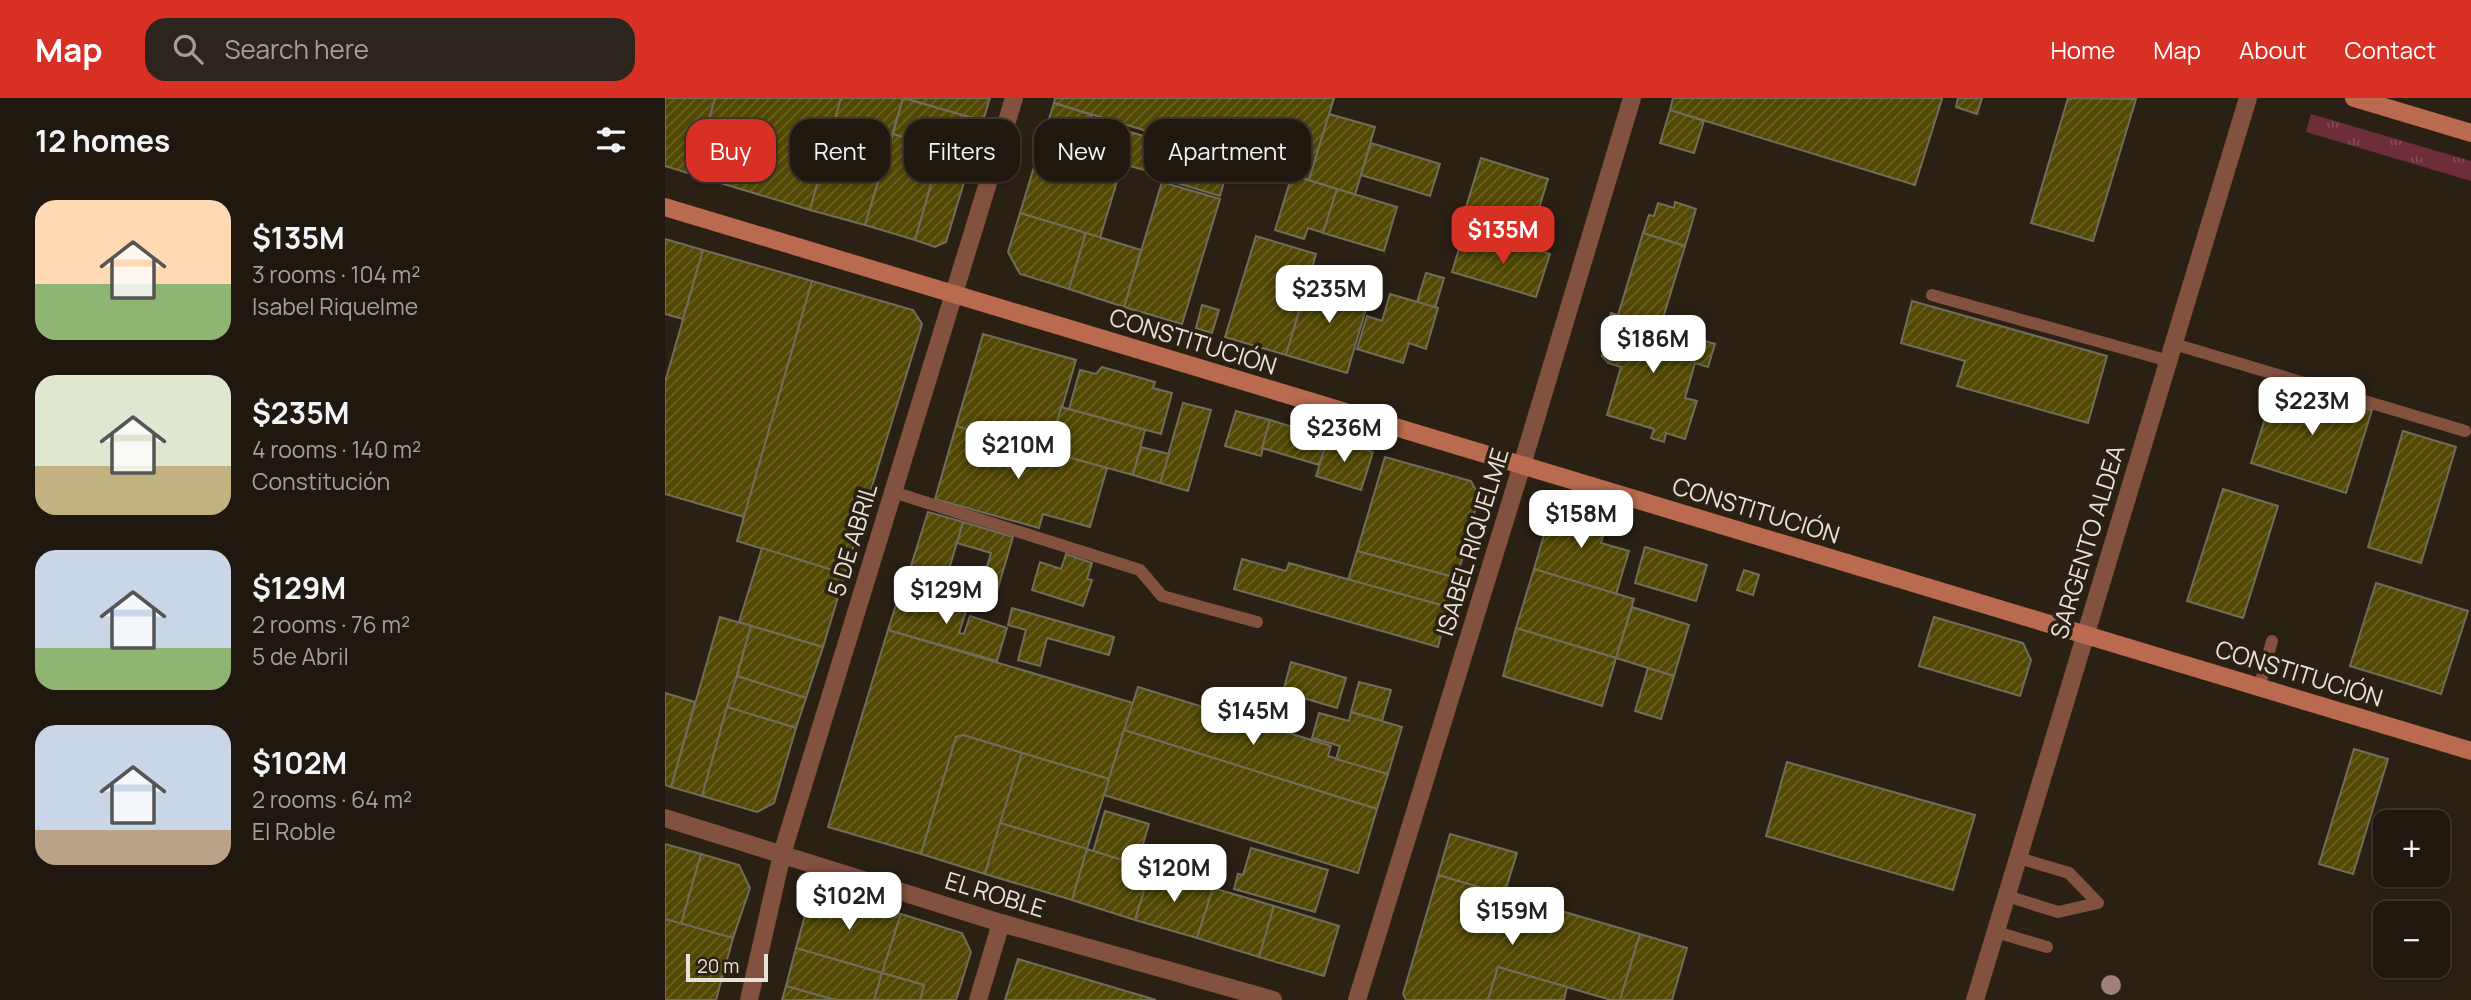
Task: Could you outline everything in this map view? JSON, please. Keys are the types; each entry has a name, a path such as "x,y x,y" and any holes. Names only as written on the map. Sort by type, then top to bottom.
{"main road":[{"path":"2354,98 2471,133"},
{"name":"CONSTITUCIÓN","path":"665,207 2471,750"}],"street":[{"name":"5 DE ABRIL","path":"749,1000 782,854 1014,98"},
{"name":"ISABEL RIQUELME","path":"1357,1000 1523,465 1632,98"},
{"name":"SARGENTO ALDEA","path":"1975,1000 2248,98"},
{"name":"EL ROBLE","path":"665,818 1001,923 1273,1000"},
{"path":"978,1000 1001,923"}],"lane":[{"path":"1932,295 2171,353 2465,431"},
{"path":"893,492 1140,570 1162,596 1258,622"},
{"path":"2259,688 2272,641"},
{"path":"2007,896 2058,912 2098,903 2070,873 2019,858"},
{"path":"1996,932 2047,947"}],"green space":[{"path":"2311,114 2471,161 2471,181 2306,132"}],"building":[{"path":"665,98 715,98 709,119 686,119 686,173 665,166"},
{"path":"715,98 841,98 835,119 790,119 790,182 818,182 810,210 717,182 776,182 776,119 709,119"},
{"path":"841,98 903,98 890,141 890,119 835,119"},
{"path":"903,98 990,98 984,119"},
{"path":"903,98 976,119 904,119 904,138 893,134"},
{"path":"1055,98 1334,98 1311,173 1311,119 1144,119 1144,130 1130,126 1130,119 1107,119 1054,103"},
{"path":"1673,98 1942,99 1915,185 1670,110"},
{"path":"1958,98 1982,98 1977,114 1956,107"},
{"path":"2068,98 2136,99 2093,241 2031,223"},
{"path":"1054,103 1092,115 1091,119 1049,119"},
{"path":"1670,110 1704,121 1694,153 1660,143"},
{"path":"1329,114 1375,127 1355,195 1311,181"},
{"path":"1130,132 1144,136 1144,170 1130,166"},
{"path":"893,134 904,138 904,182 932,182 915,240 865,225 878,182 890,182 890,144"},
{"path":"1371,143 1440,164 1430,196 1361,175"},
{"path":"1481,158 1548,179 1527,247 1460,227"},
{"path":"1034,167 1034,182 1117,182 1100,238 1020,213"},
{"path":"1311,181 1337,189 1324,233 1308,228 1304,239 1275,230 1290,182"},
{"path":"818,182 878,182 865,225 810,210"},
{"path":"932,182 964,182 946,242 935,247 915,240"},
{"path":"1162,182 1220,199 1182,324 1124,307"},
{"path":"1174,182 1224,182 1220,196"},
{"path":"1337,189 1397,207 1384,251 1323,233"},
{"path":"1675,202 1696,209 1685,246 1643,233 1649,215 1654,216 1658,203 1674,208"},
{"path":"1020,213 1086,233 1069,289 1020,274 1008,252"},
{"path":"1086,233 1141,250 1124,307 1069,289"},
{"path":"1643,233 1685,246 1660,328 1618,315"},
{"path":"1256,236 1316,254 1286,355 1225,337"},
{"path":"665,239 703,250 683,319 665,314"},
{"path":"1462,239 1502,251 1505,240 1550,254 1536,297 1452,272"},
{"path":"703,250 812,281 744,517 665,494 665,382"},
{"path":"1426,273 1444,278 1435,308 1417,302"},
{"path":"1346,275 1365,281 1361,297 1369,299 1347,373 1286,355 1308,282 1340,292"},
{"path":"812,281 913,310 922,324 845,574 737,541"},
{"path":"1390,294 1438,308 1426,349 1409,343 1403,363 1357,349 1367,316 1382,321"},
{"path":"1912,301 2107,356 2088,423 1957,386 1965,361 1901,343"},
{"path":"1202,305 1219,310 1212,333 1196,328"},
{"path":"1611,313 1715,344 1708,367 1695,363 1685,398 1697,401 1685,439 1666,433 1664,442 1651,438 1654,429 1607,415 1621,367 1608,363 1602,356 1609,334 1605,333"},
{"path":"983,334 1076,360 1049,452 956,426"},
{"path":"1102,367 1155,382 1153,388 1172,393 1161,434 1069,409 1080,370 1096,374"},
{"path":"2277,381 2372,410 2346,493 2251,463"},
{"path":"1183,403 1211,410 1188,491 1160,483"},
{"path":"1061,407 1145,430 1133,475 1049,452"},
{"path":"1236,411 1270,420 1261,456 1225,446"},
{"path":"1270,420 1328,438 1319,465 1262,448"},
{"path":"956,426 1107,468 1090,527 1043,514 1039,528 935,499"},
{"path":"2403,431 2456,447 2421,563 2368,547"},
{"path":"1328,438 1373,452 1361,490 1316,476"},
{"path":"1141,447 1169,454 1160,483 1133,475"},
{"path":"1385,457 1471,481 1479,496 1457,578 1357,551"},
{"path":"2223,489 2278,506 2243,618 2187,601"},
{"path":"1567,505 1609,517 1601,543 1629,551 1616,594 1534,569 1550,514"},
{"path":"928,512 963,522 945,583 909,572"},
{"path":"963,522 1013,537 995,598 979,594 991,553 957,543"},
{"path":"1645,547 1707,565 1696,601 1635,583"},
{"path":"762,548 845,574 823,647 739,622"},
{"path":"1357,551 1457,578 1448,607 1348,580"},
{"path":"1066,554 1092,563 1087,579 1092,580 1083,606 1032,590 1040,562 1061,569"},
{"path":"1242,559 1286,571 1289,563 1448,607 1438,647 1234,589"},
{"path":"1534,569 1634,599 1616,658 1516,628"},
{"path":"1744,570 1759,575 1753,595 1737,590"},
{"path":"2376,583 2468,611 2441,694 2350,666"},
{"path":"901,589 967,608 959,633 964,634 970,616 1007,628 997,661 888,630"},
{"path":"1632,607 1689,625 1674,676 1616,658"},
{"path":"1012,608 1114,637 1109,655 1047,638 1040,666 1018,660 1026,630 1008,625"},
{"path":"720,617 751,626 702,796 671,787"},
{"path":"1934,617 2023,643 2031,660 2020,696 1919,666"},
{"path":"751,626 823,647 806,698 737,676"},
{"path":"1516,628 1616,658 1602,706 1503,676"},
{"path":"888,630 1133,703 1109,779 963,735 956,737 921,854 828,827"},
{"path":"1291,662 1346,678 1337,708 1283,692"},
{"path":"1648,668 1674,676 1661,719 1635,711"},
{"path":"737,676 806,698 796,728 727,707"},
{"path":"1359,682 1391,690 1382,721 1351,712"},
{"path":"1138,687 1331,746 1328,756 1388,774 1377,809 1124,730"},
{"path":"665,693 695,702 671,787 665,785"},
{"path":"727,707 796,728 774,803 757,812 702,796"},
{"path":"1351,712 1402,727 1388,774 1336,759 1340,746 1312,738 1319,713 1349,721"},
{"path":"1124,730 1377,809 1358,873 1104,795"},
{"path":"963,735 1022,753 985,874 921,854 956,737"},
{"path":"2354,749 2388,759 2353,874 2319,864"},
{"path":"1022,753 1109,779 1087,849 1000,823"},
{"path":"1787,762 1975,815 1953,890 1766,836"},
{"path":"1105,811 1149,824 1137,864 1093,852"},
{"path":"1000,823 1087,849 1072,900 985,874"},
{"path":"1450,834 1517,853 1504,895 1438,875"},
{"path":"665,844 701,854 681,924 665,919"},
{"path":"1251,848 1328,870 1315,912 1234,889 1238,874 1243,875"},
{"path":"1087,849 1151,869 1135,920 1072,900"},
{"path":"701,854 739,865 750,888 733,938 681,924"},
{"path":"1151,869 1213,888 1197,938 1135,920"},
{"path":"1438,875 1640,934 1620,1000 1611,1000 1498,967 1488,1000 1406,1000 1403,994"},
{"path":"1213,888 1274,906 1259,957 1197,938"},
{"path":"837,894 901,914 882,973 796,948 807,908"},
{"path":"1274,906 1339,926 1324,976 1259,957"},
{"path":"901,914 962,933 971,952 956,1000 920,1000 924,985 882,973"},
{"path":"665,919 733,938 716,1000 665,1000"},
{"path":"1640,934 1687,948 1672,1000 1620,1000"},
{"path":"796,948 882,973 874,1000 835,1000 786,986"},
{"path":"1018,959 1156,1000 1005,1000"},
{"path":"1498,967 1567,987 1564,1000 1488,1000"},
{"path":"882,973 924,985 920,1000 874,1000"},
{"path":"786,986 835,1000 782,1000"}]}
